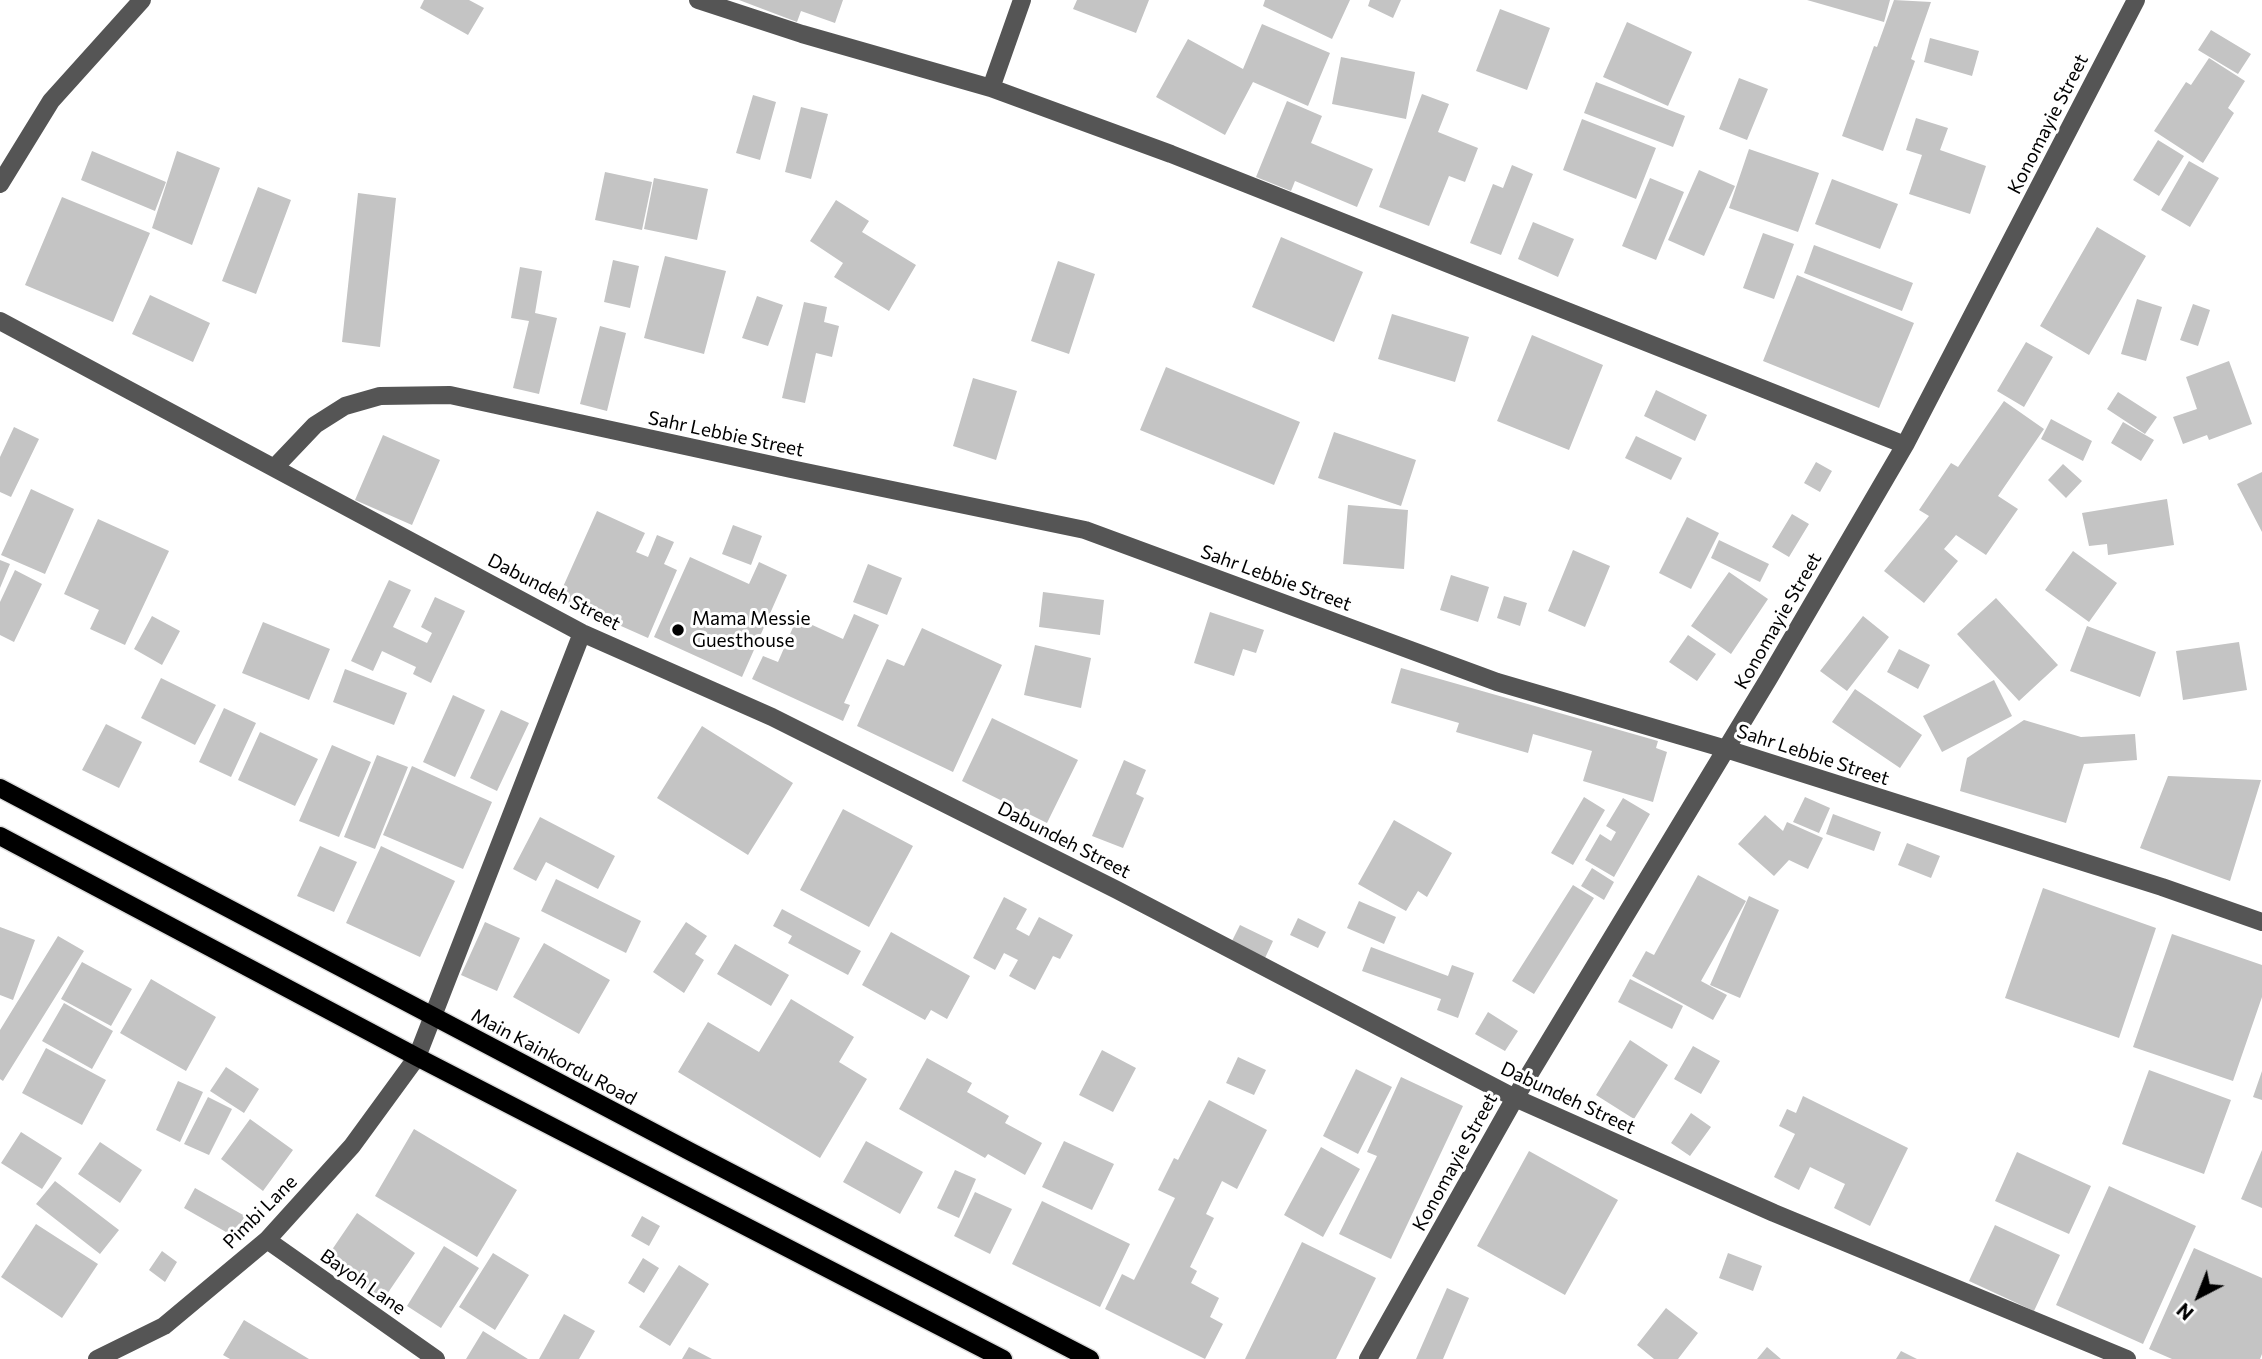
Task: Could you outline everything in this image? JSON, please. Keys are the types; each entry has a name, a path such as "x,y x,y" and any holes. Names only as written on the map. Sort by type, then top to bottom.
{"main road":[{"name":"Main Kainkordu Road","path":"0,788 1090,1359"},
{"path":"0,836 417,1057 1003,1359"}],"street":[{"path":"0,184 51,101 142,0"},
{"path":"698,0 802,34 991,88 1171,154 1905,445"},
{"path":"991,88 1022,0"},
{"name":"Konomayie Street","path":"1368,1359 1515,1098 1726,749 1905,445 2136,0"},
{"name":"Dabundeh Street","path":"0,321 582,633 772,716 1117,890 1515,1098 1774,1213 2127,1359"},
{"name":"Sahr Lebbie Street","path":"275,467 315,425 345,406 380,396 450,395 778,467 1084,530 1497,682 1726,749 2162,887 2262,922"},
{"name":"Pimbi Lane","path":"97,1359 164,1326 267,1240 352,1146 417,1057 582,633"},
{"name":"Bayoh Lane","path":"267,1240 436,1359"}],"building":[{"path":"424,0 469,0 484,8 468,35 420,8"},
{"path":"739,0 843,0 835,23 801,11 797,22"},
{"path":"1077,0 1149,0 1136,33 1073,9"},
{"path":"1265,0 1350,0 1332,39 1263,6"},
{"path":"1370,0 1401,0 1393,18 1368,6"},
{"path":"1807,0 1890,0 1884,22"},
{"path":"1894,0 1931,2 1911,59 1915,61 1883,151 1842,136 1874,46 1877,47"},
{"path":"1500,9 1550,28 1527,90 1476,71"},
{"path":"1627,22 1692,52 1668,106 1603,77"},
{"path":"1262,24 1330,53 1308,106 1253,82 1225,135 1156,97 1188,39 1243,69"},
{"path":"2211,30 2251,54 2238,74 2198,50"},
{"path":"1930,38 1979,51 1972,76 1924,62"},
{"path":"1341,57 1415,72 1406,119 1332,104"},
{"path":"2209,58 2245,81 2228,108 2234,113 2203,163 2154,131 2186,82 2191,85"},
{"path":"1739,78 1768,89 1747,140 1719,129"},
{"path":"1596,82 1685,116 1673,147 1584,113"},
{"path":"1422,94 1449,104 1438,132 1478,148 1465,182 1449,176 1429,226 1379,207"},
{"path":"753,95 776,102 760,160 736,153"},
{"path":"1287,101 1322,116 1311,143 1373,169 1357,207 1295,181 1291,191 1256,177"},
{"path":"801,107 828,114 811,179 785,172"},
{"path":"1916,118 1948,128 1940,150 1986,166 1970,214 1909,194 1922,155 1906,150"},
{"path":"1582,119 1656,148 1636,199 1563,170"},
{"path":"2158,140 2184,156 2159,196 2133,180"},
{"path":"1749,149 1819,173 1798,232 1729,208"},
{"path":"92,151 166,182 155,211 81,180"},
{"path":"177,151 220,168 192,245 152,228"},
{"path":"2189,161 2219,178 2190,227 2161,210"},
{"path":"1512,165 1533,174 1501,255 1470,243 1493,184 1503,188"},
{"path":"1699,170 1735,186 1704,256 1668,240"},
{"path":"605,172 652,182 642,230 595,220"},
{"path":"654,178 708,189 697,240 644,229"},
{"path":"1650,178 1684,192 1656,260 1622,246"},
{"path":"1832,179 1898,204 1880,249 1815,224"},
{"path":"258,187 291,200 256,294 222,281"},
{"path":"358,193 396,198 380,347 342,342"},
{"path":"62,197 150,233 113,322 25,285"},
{"path":"836,200 869,221 862,232 916,265 889,311 834,277 843,263 810,241"},
{"path":"1533,222 1574,239 1558,277 1518,259"},
{"path":"2097,227 2146,256 2089,355 2040,326"},
{"path":"1763,233 1794,244 1774,299 1743,288"},
{"path":"1281,237 1363,272 1334,342 1252,307"},
{"path":"1814,245 1913,283 1902,311 1804,273"},
{"path":"665,256 726,271 704,354 644,338"},
{"path":"613,260 639,266 630,308 604,302"},
{"path":"1058,261 1095,274 1069,354 1031,341"},
{"path":"520,267 542,271 535,313 557,318 539,394 513,388 529,321 511,318"},
{"path":"1797,275 1914,323 1879,408 1763,361"},
{"path":"150,295 210,323 193,362 132,334"},
{"path":"757,296 783,305 768,346 742,338"},
{"path":"2137,299 2162,307 2146,361 2121,354"},
{"path":"804,302 827,307 824,322 839,326 832,357 816,353 805,403 782,398"},
{"path":"2193,304 2210,310 2198,346 2180,340"},
{"path":"1392,314 1469,337 1455,382 1378,359"},
{"path":"600,326 626,333 607,411 580,404"},
{"path":"1532,335 1603,365 1569,450 1497,421"},
{"path":"2026,342 2053,357 2024,407 1997,391"},
{"path":"2229,361 2252,424 2209,440 2207,435 2183,444 2173,417 2197,409 2186,377"},
{"path":"1166,367 1300,422 1274,485 1140,430"},
{"path":"973,378 1017,391 996,460 953,446"},
{"path":"1656,390 1707,415 1695,441 1644,416"},
{"path":"2118,392 2157,417 2145,434 2107,409"},
{"path":"2004,401 2044,429 1998,496 2018,509 1986,555 1956,535 1944,549 1958,561 1924,603 1884,571 1929,516 1919,510 1951,463 1958,467"},
{"path":"2051,419 2092,441 2083,461 2041,439"},
{"path":"2123,422 2154,440 2141,461 2111,443"},
{"path":"14,427 39,439 11,497 0,492 0,457"},
{"path":"1334,432 1416,460 1401,506 1318,478"},
{"path":"383,435 440,460 412,525 355,500"},
{"path":"1636,436 1682,458 1671,480 1625,458"},
{"path":"1816,462 1832,471 1820,492 1804,483"},
{"path":"2063,464 2082,481 2066,498 2048,480"},
{"path":"2262,472 2262,532 2237,484"},
{"path":"31,489 74,509 45,574 1,555"},
{"path":"2167,499 2174,545 2108,555 2107,544 2089,546 2082,513"},
{"path":"1348,505 1408,510 1404,569 1343,564"},
{"path":"597,511 645,533 636,552 648,557 657,535 674,542 664,564 677,570 648,638 558,598"},
{"path":"1792,514 1809,524 1789,557 1772,547"},
{"path":"1687,517 1719,533 1691,589 1659,573"},
{"path":"98,519 169,551 125,645 90,629 99,610 64,594"},
{"path":"733,525 762,536 751,565 722,554"},
{"path":"1719,540 1769,564 1760,582 1711,558"},
{"path":"1573,550 1610,566 1585,627 1548,611"},
{"path":"2073,551 2117,583 2089,622 2045,590"},
{"path":"690,557 749,584 759,562 787,575 742,677 654,637"},
{"path":"0,560 10,564 0,588"},
{"path":"868,564 902,578 887,615 853,602"},
{"path":"15,570 42,584 14,642 0,635 0,602"},
{"path":"1729,572 1768,599 1731,654 1691,626"},
{"path":"1451,575 1489,587 1478,622 1440,610"},
{"path":"389,580 411,590 393,627 427,643 432,633 421,627 435,597 465,611 431,683 413,674 416,667 382,651 373,671 351,661"},
{"path":"1043,592 1104,600 1100,635 1039,627"},
{"path":"1504,596 1527,603 1520,626 1497,618"},
{"path":"1996,598 2058,665 2019,701 1957,634"},
{"path":"1210,612 1264,630 1256,653 1243,649 1234,676 1194,663"},
{"path":"854,614 879,625 844,703 850,705 843,721 752,679 763,656 778,662 797,618 843,639"},
{"path":"152,616 180,631 162,665 134,649"},
{"path":"1863,616 1889,637 1847,691 1820,671"},
{"path":"263,622 330,649 309,700 242,673"},
{"path":"2087,626 2156,652 2140,697 2070,671"},
{"path":"922,628 1002,665 953,772 857,726 887,659 904,666"},
{"path":"1688,635 1716,654 1697,681 1669,662"},
{"path":"2239,642 2247,690 2183,700 2176,651"},
{"path":"1035,645 1091,658 1081,708 1024,695"},
{"path":"1899,649 1930,665 1918,689 1887,672"},
{"path":"1401,668 1658,741 1656,748 1667,752 1653,802 1583,781 1592,751 1533,734 1528,753 1456,732 1459,723 1391,703"},
{"path":"345,669 407,693 394,725 333,702"},
{"path":"161,678 216,705 195,745 141,718"},
{"path":"1994,680 2012,716 1942,752 1923,716"},
{"path":"1855,689 1922,735 1900,768 1832,722"},
{"path":"453,695 485,710 455,777 423,762"},
{"path":"224,708 256,723 231,777 199,762"},
{"path":"501,710 529,723 497,791 470,778"},
{"path":"992,718 1078,760 1047,823 962,781"},
{"path":"2024,720 2081,737 2135,734 2137,760 2084,764 2066,823 1960,791 1967,758"},
{"path":"106,724 142,742 119,788 82,770"},
{"path":"702,726 793,783 748,855 657,798"},
{"path":"260,732 318,759 295,806 238,780"},
{"path":"332,745 371,762 339,837 299,821"},
{"path":"377,755 408,767 375,849 344,837"},
{"path":"1124,760 1146,770 1136,794 1144,798 1123,848 1092,836"},
{"path":"412,766 492,802 463,869 383,835"},
{"path":"2168,776 2261,780 2230,881 2140,848"},
{"path":"1584,797 1605,810 1573,865 1551,853"},
{"path":"1805,797 1830,808 1819,833 1793,822"},
{"path":"1623,798 1650,814 1614,877 1585,860 1600,834 1611,841 1616,832 1606,826"},
{"path":"843,809 913,846 869,927 800,890"},
{"path":"1833,814 1881,832 1874,851 1826,834"},
{"path":"1765,815 1783,831 1787,822 1823,838 1808,869 1789,860 1774,876 1738,844"},
{"path":"540,817 615,856 598,889 546,862 536,881 513,869"},
{"path":"1394,820 1452,853 1427,897 1418,891 1406,911 1358,884"},
{"path":"1907,843 1940,856 1931,878 1898,865"},
{"path":"320,846 357,862 334,912 297,896"},
{"path":"381,846 455,881 420,957 346,923"},
{"path":"1592,868 1614,882 1604,900 1581,886"},
{"path":"1698,875 1746,901 1701,981 1727,995 1713,1020 1632,976 1646,951 1654,955"},
{"path":"556,879 641,921 626,953 541,911"},
{"path":"1573,885 1594,898 1534,994 1512,981"},
{"path":"2043,888 2156,928 2119,1038 2005,998"},
{"path":"1749,896 1779,910 1740,998 1710,985"},
{"path":"1004,897 1027,909 1016,929 1029,936 1039,917 1073,935 1060,959 1053,956 1035,990 1009,976 1018,960 1004,953 995,970 973,958"},
{"path":"1359,901 1396,917 1384,944 1347,928"},
{"path":"782,909 861,951 848,975 788,943 792,936 773,926"},
{"path":"1298,918 1326,932 1318,948 1290,935"},
{"path":"485,922 520,938 497,991 461,975"},
{"path":"686,922 707,936 695,954 704,960 684,993 653,972"},
{"path":"1240,925 1273,941 1265,958 1232,941"},
{"path":"0,927 35,940 13,1000 0,995"},
{"path":"891,932 970,976 947,1019 931,1010 925,1020 862,985"},
{"path":"2172,934 2262,965 2262,997 2233,1081 2133,1047"},
{"path":"58,936 84,951 3,1081 0,1079 0,1030"},
{"path":"544,943 610,980 579,1034 513,997"},
{"path":"735,944 789,975 771,1006 717,974"},
{"path":"1371,947 1448,976 1452,965 1474,973 1458,1018 1437,1010 1441,999 1362,971"},
{"path":"82,962 132,989 111,1026 61,999"},
{"path":"151,979 216,1017 186,1071 120,1033"},
{"path":"1630,979 1683,1006 1672,1029 1618,1002"},
{"path":"791,999 854,1037 839,1062 867,1079 820,1158 678,1072 708,1022 759,1052"},
{"path":"64,1003 113,1031 92,1069 42,1041"},
{"path":"1488,1012 1518,1031 1505,1051 1475,1034"},
{"path":"1630,1040 1668,1065 1634,1119 1596,1095"},
{"path":"1693,1046 1720,1061 1701,1094 1674,1079"},
{"path":"46,1048 106,1080 82,1125 22,1093"},
{"path":"1102,1050 1136,1068 1113,1112 1079,1095"},
{"path":"1238,1057 1266,1070 1254,1095 1226,1083"},
{"path":"927,1058 972,1083 967,1092 1009,1116 1005,1123 1042,1143 1025,1175 988,1154 985,1158 899,1109"},
{"path":"226,1067 259,1089 244,1113 210,1091"},
{"path":"1356,1069 1392,1087 1358,1154 1323,1136"},
{"path":"2149,1070 2231,1100 2204,1174 2122,1144"},
{"path":"2262,1071 2262,1100 2253,1097"},
{"path":"1401,1077 1463,1106 1391,1259 1339,1234 1377,1156 1367,1152"},
{"path":"178,1081 203,1092 180,1142 156,1130"},
{"path":"1803,1096 1908,1148 1870,1226 1834,1208 1845,1184 1810,1167 1799,1190 1774,1177 1795,1134 1779,1126 1787,1109 1796,1113"},
{"path":"208,1097 232,1109 209,1155 184,1144"},
{"path":"1209,1100 1267,1130 1237,1189 1222,1181 1206,1214 1214,1218 1190,1267 1197,1271 1191,1283 1219,1298 1210,1317 1223,1324 1205,1359 1105,1309 1122,1274 1134,1280 1175,1198 1158,1190 1174,1158 1178,1160"},
{"path":"1691,1113 1711,1127 1690,1156 1671,1143"},
{"path":"250,1119 293,1150 263,1191 221,1159"},
{"path":"414,1129 517,1190 477,1257 375,1196"},
{"path":"21,1132 62,1158 42,1189 1,1163"},
{"path":"866,1141 923,1172 900,1214 843,1182"},
{"path":"1064,1141 1114,1164 1092,1210 1042,1187"},
{"path":"100,1142 142,1170 120,1203 78,1174"},
{"path":"1321,1147 1360,1169 1323,1237 1284,1215"},
{"path":"2262,1150 2262,1208 2241,1199"},
{"path":"1529,1151 1618,1200 1565,1295 1477,1246"},
{"path":"2017,1152 2091,1186 2069,1234 1995,1201"},
{"path":"955,1170 976,1179 959,1218 937,1208"},
{"path":"55,1181 119,1230 100,1254 36,1204"},
{"path":"2109,1186 2196,1226 2143,1344 2056,1305"},
{"path":"195,1188 245,1216 233,1236 184,1208"},
{"path":"975,1192 1012,1209 990,1254 954,1236"},
{"path":"1042,1201 1130,1244 1100,1307 1012,1264"},
{"path":"357,1213 415,1253 383,1300 325,1260"},
{"path":"642,1216 660,1226 649,1246 631,1236"},
{"path":"36,1224 98,1264 62,1318 1,1277"},
{"path":"1995,1225 2060,1255 2034,1311 1969,1281"},
{"path":"1302,1242 1376,1278 1336,1359 1245,1359"},
{"path":"444,1246 479,1268 441,1328 407,1306"},
{"path":"2194,1248 2262,1278 2260,1359 2172,1359 2149,1349"},
{"path":"162,1251 177,1262 165,1282 149,1270"},
{"path":"493,1253 529,1275 495,1330 459,1307"},
{"path":"1728,1253 1762,1266 1753,1291 1719,1278"},
{"path":"643,1258 659,1268 644,1293 628,1283"},
{"path":"679,1265 709,1284 670,1346 639,1327"},
{"path":"1447,1288 1469,1298 1443,1359 1416,1359"},
{"path":"1666,1308 1698,1333 1678,1359 1654,1359 1637,1345"},
{"path":"564,1314 595,1331 579,1359 539,1359"},
{"path":"244,1320 309,1359 230,1359 223,1355"},
{"path":"483,1331 528,1359 466,1359"},
{"path":"689,1347 712,1359 682,1359"},
{"path":"1767,1347 1781,1359 1757,1359"},
{"path":"1901,1351 1917,1359 1896,1359"}],"place":[{"name":"Mama Messie Guesthouse","path":"678,630"}]}
